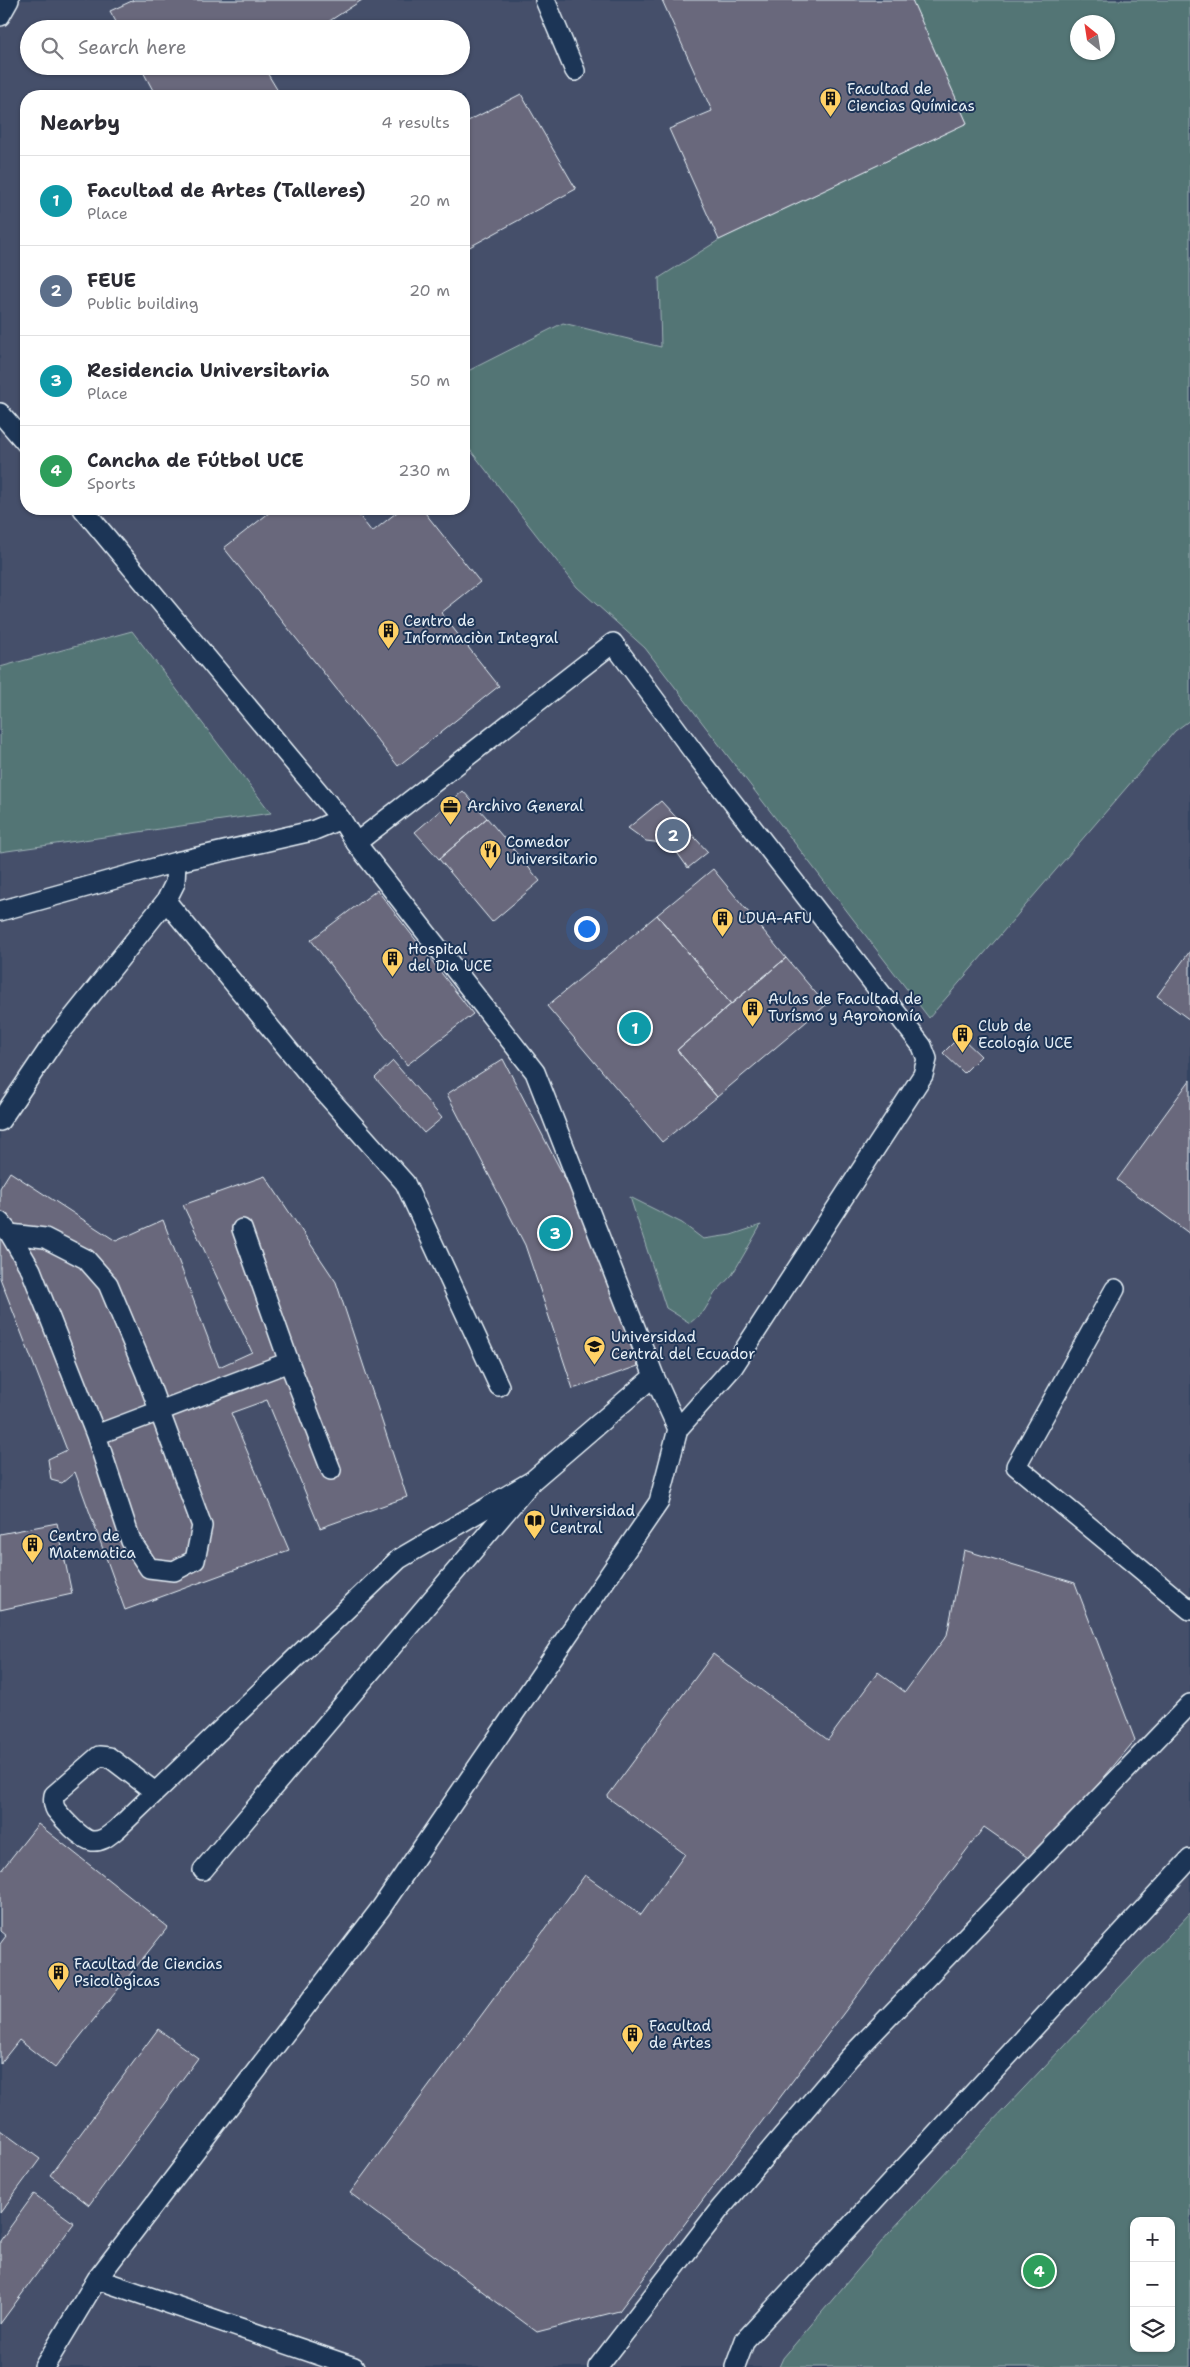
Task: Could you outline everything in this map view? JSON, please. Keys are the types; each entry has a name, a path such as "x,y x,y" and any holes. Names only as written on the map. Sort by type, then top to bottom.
{"lane":[{"path":"0,16 9,0"},
{"path":"545,0 575,70"},
{"path":"0,413 20,436"},
{"path":"88,515 341,819 356,843 535,1072 654,1376 678,1429"},
{"path":"44,2367 97,2279 381,1908 659,1502 678,1429 733,1367 923,1075 926,1059 922,1046 695,754 613,643 356,843"},
{"path":"0,911 176,862 312,831 341,819"},
{"path":"0,1121 54,1041 166,901 175,883 176,862"},
{"path":"166,901 315,1082 405,1183 499,1386"},
{"path":"5,1228 45,1238 86,1259 108,1284 202,1526 195,1560 174,1571 149,1568 131,1541 96,1435 31,1270 5,1228"},
{"path":"242,1229 288,1362 331,1470"},
{"path":"1115,1289 1016,1466 1190,1610"},
{"path":"96,1435 288,1362"},
{"path":"202,1870 532,1481 654,1376"},
{"path":"155,1792 108,1757 99,1756 54,1795 53,1803 56,1810 85,1839 94,1841 104,1839 155,1792 399,1559 532,1481"},
{"path":"598,2367 719,2210 849,2058 1190,1704"},
{"path":"735,2367 746,2340 1190,1859"},
{"path":"97,2279 354,2367"}],"shaded area":[{"name":"Universidad Central del Ecuador","path":"0,0 1190,0 1190,2367 0,2367"}],"green space":[{"path":"912,0 1190,0 1190,720 1175,731 929,1018 645,648 577,587 470,450 470,370 563,323 661,347 659,278 719,240 967,123"},
{"path":"132,631 271,813 0,852 0,667"},
{"path":"630,1197 682,1223 703,1239 731,1235 761,1225 732,1275 715,1293 704,1311 690,1323 666,1308"},
{"path":"1190,1913 1190,2367 779,2367 783,2358 889,2233"}],"building":[{"path":"134,0 362,0 331,20 115,20 110,11"},
{"name":"Facultad de Ciencias Químicas","path":"662,0 912,0 967,123 719,240 669,129 712,111"},
{"path":"145,75 268,75 277,90 153,90"},
{"path":"521,94 576,189 470,247 470,120"},
{"name":"Centro de Informaciòn Integral","path":"266,515 359,515 372,532 393,515 427,515 480,582 441,613 499,686 398,766 224,548"},
{"name":"Archivo General","path":"463,791 487,818 439,859 415,832"},
{"path":"661,801 708,852 688,868 671,844 646,841 628,828"},
{"name":"Comedor Universitario","path":"487,818 540,881 492,922 439,859"},
{"name":"LDUA-AFU","path":"713,869 786,958 731,1004 657,915"},
{"name":"Hospital del Dia UCE","path":"377,890 473,1014 407,1065 311,940"},
{"path":"657,915 731,1004 677,1050 717,1097 662,1142 547,1006"},
{"path":"1190,951 1190,1020 1157,996"},
{"name":"Aulas de Facultad de Turísmo y Agronomía","path":"786,958 826,1005 717,1097 677,1050"},
{"name":"Club de Ecología UCE","path":"960,1036 981,1056 964,1073 943,1053"},
{"path":"503,1059 587,1221 638,1366 573,1389 525,1245 447,1094"},
{"path":"393,1061 442,1118 424,1133 375,1078"},
{"path":"1190,1080 1190,1234 1117,1180"},
{"path":"10,1172 116,1241 163,1220 219,1367 252,1352 183,1205 265,1176 336,1282 407,1497 320,1528 267,1400 231,1413 289,1550 125,1610 75,1472 62,1483 51,1480 48,1459 67,1450 0,1278 0,1188"},
{"name":"Centro de Matematica","path":"57,1523 72,1594 0,1610 0,1534"},
{"name":"Facultad de Artes","path":"964,1550 1075,1583 1135,1740 1034,1862 984,1827 619,2311 537,2332 350,2193 585,1875 641,1915 685,1854 607,1797 713,1654 828,1740 878,1672 905,1692 947,1635"},
{"name":"Facultad de Ciencias Psicològicas","path":"38,1824 168,1927 55,2068 19,2040 0,2064 0,1944 6,1936 0,1931 0,1872"},
{"path":"158,2029 198,2058 89,2205 50,2175"},
{"path":"0,2130 40,2159 0,2213"},
{"path":"34,2194 74,2223 0,2324 0,2241"}],"place":[{"name":"Facultad de Ciencias Químicas","path":"831,117"},
{"name":"Centro de Informaciòn Integral","path":"388,649"},
{"name":"Archivo General","path":"451,825"},
{"name":"FEUE","path":"673,835"},
{"name":"Comedor Universitario","path":"490,870"},
{"name":"LDUA-AFU","path":"722,937"},
{"name":"Hospital del Dia UCE","path":"392,977"},
{"name":"Aulas de Facultad de Turísmo y Agronomía","path":"752,1027"},
{"name":"Facultad de Artes (Talleres)","path":"635,1028"},
{"name":"Club de Ecología UCE","path":"962,1054"},
{"name":"Residencia Universitaria","path":"555,1233"},
{"name":"Universidad Central del Ecuador","path":"595,1365"},
{"name":"Universidad Central","path":"534,1539"},
{"name":"Centro de Matematica","path":"33,1564"},
{"name":"Facultad de Ciencias Psicològicas","path":"58,1992"},
{"name":"Facultad de Artes","path":"633,2054"},
{"name":"Cancha de Fútbol UCE","path":"1039,2271"}]}
